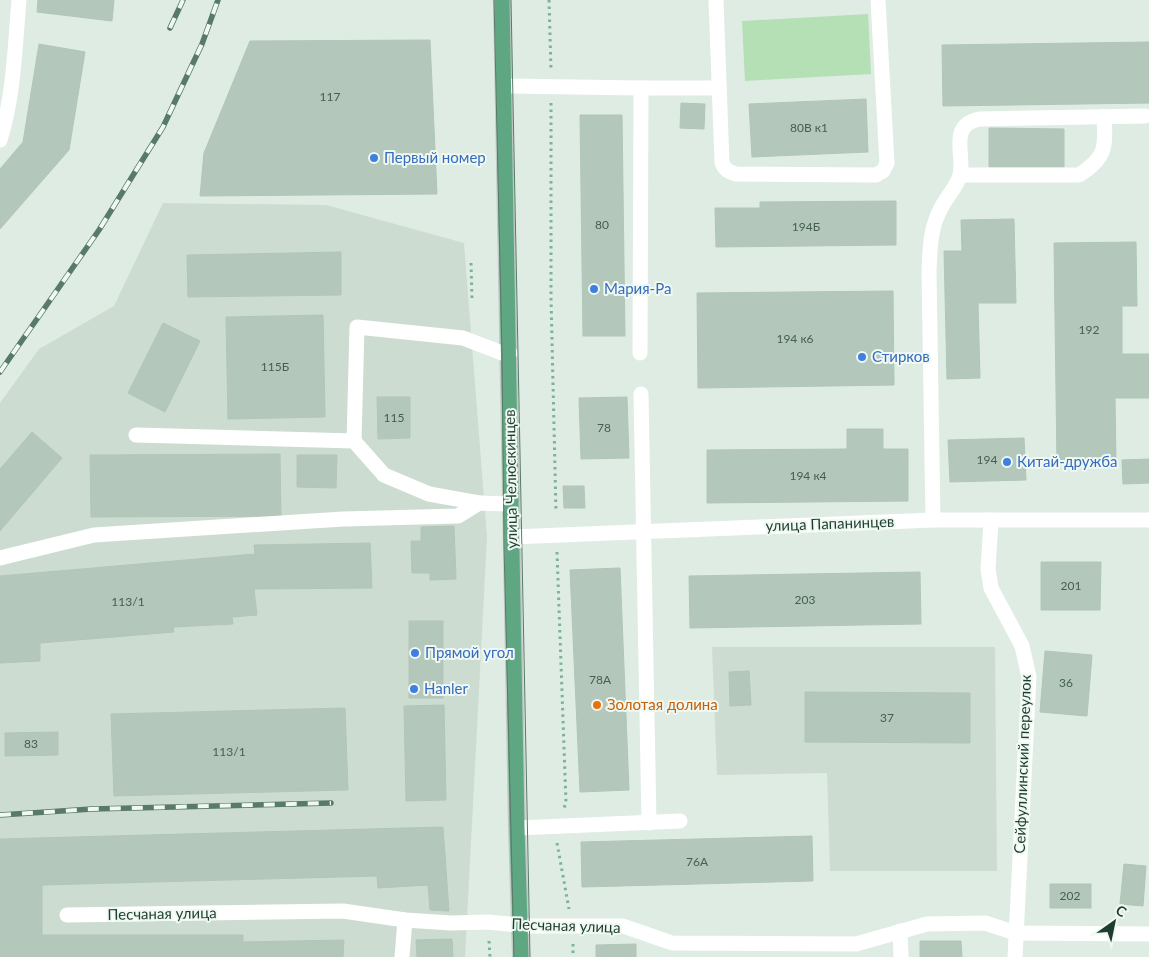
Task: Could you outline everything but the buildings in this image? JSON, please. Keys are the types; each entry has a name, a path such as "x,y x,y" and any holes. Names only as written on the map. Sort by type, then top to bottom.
{"main road":[{"name":"улица Челюскинцев","path":"502,0 510,353 517,828 522,957"}],"street":[{"path":"0,140 5,124 12,76 19,0"},
{"path":"716,0 722,163 724,167 732,173 866,175 880,173 886,167 887,162 878,0"},
{"path":"504,86 719,88"},
{"path":"640,353 641,88"},
{"path":"932,520 929,272 931,234 941,207 960,175 960,138 966,125 972,120 979,119 1145,116"},
{"path":"960,175 1079,175 1092,167 1100,156 1105,142 1104,117"},
{"path":"510,353 502,353 463,338 356,327 354,441 384,475 428,494 479,503 511,504"},
{"path":"641,394 649,823"},
{"path":"136,436 354,441"},
{"path":"0,558 94,535 342,519 458,516 479,503"},
{"name":"улица Папанинцев","path":"512,537 932,520 1149,520"},
{"name":"Сейфуллинский переулок","path":"991,520 988,569 991,588 1022,646 1029,677 1015,957"},
{"path":"517,828 680,821"},
{"name":"Песчаная улица","path":"67,915 344,911 405,920 572,927 623,926 672,950 856,944 927,924 985,923 1016,933 1149,934"},
{"path":"402,957 405,920"},
{"path":"900,932 900,957"}],"path":[{"path":"549,0 551,297 556,512"},
{"path":"471,263 472,298"},
{"path":"557,552 566,803 554,826 572,927 573,957"}],"shaded area":[{"path":"163,203 326,205 464,243 487,537 465,957 0,957 0,403 39,349 114,306"},
{"path":"712,647 995,647 997,871 830,871 827,773 717,775"}],"green space":[{"path":"868,14 871,74 745,81 742,21"}],"tram line":[{"path":"494,0 514,957"},
{"path":"511,0 530,957"}],"railway":[{"path":"170,28 183,0"},
{"path":"0,372 99,230 163,127 202,44 218,0"},
{"path":"0,815 92,809 331,803"}],"place":[{"name":"Первый номер","path":"374,158"},
{"name":"Мария-Ра","path":"594,289"},
{"name":"Стирков","path":"862,357"},
{"name":"Китай-дружба","path":"1007,462"},
{"name":"Прямой угол","path":"415,653"},
{"name":"Hanler","path":"414,689"},
{"name":"Золотая долина","path":"597,705"}]}
